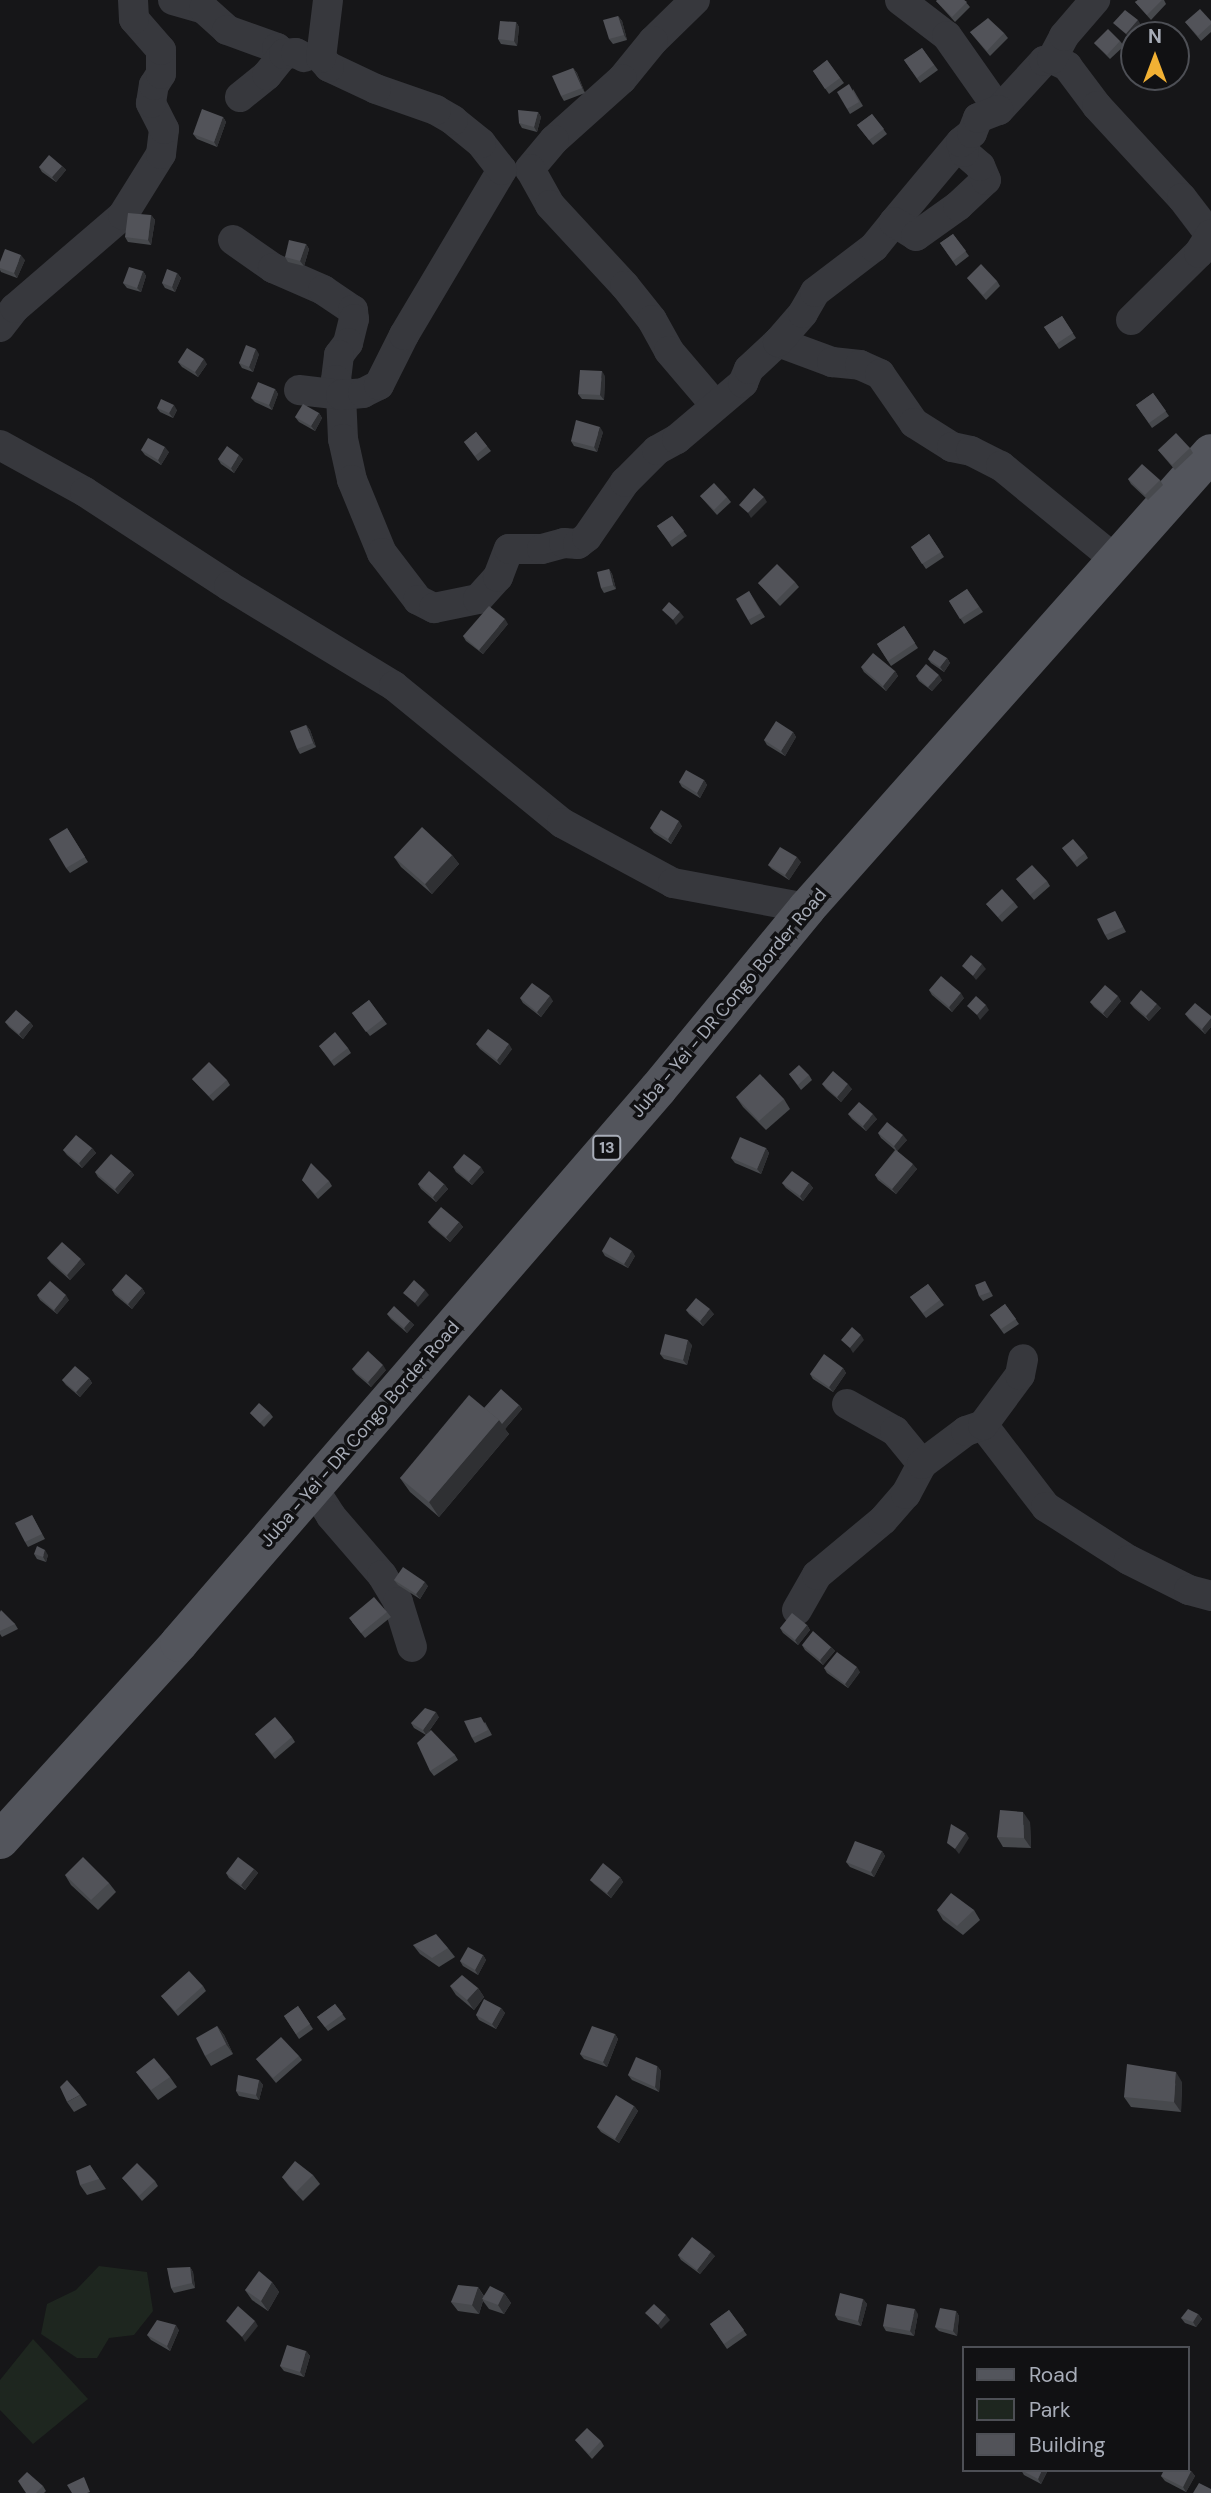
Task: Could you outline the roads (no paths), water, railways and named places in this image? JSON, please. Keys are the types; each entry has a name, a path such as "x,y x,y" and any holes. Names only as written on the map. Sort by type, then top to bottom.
{"main road":[{"name":"Juba - Yei - DR Congo Border Road","path":"0,1839 179,1643 658,1089 807,908 1211,453"}],"street":[{"path":"0,327 15,308 123,215 161,154 164,129 151,103 154,85 161,74 161,50 134,19 133,0"},
{"path":"173,0 204,9 227,30 284,54 321,58 339,72 376,89 436,110 481,143 502,170 404,335 379,385 363,393 341,395 299,390"},
{"path":"321,58 322,28 328,0"},
{"path":"695,0 653,41 622,79 554,140 530,169 550,205 625,286 652,320 669,351 715,405"},
{"path":"900,0 947,36 999,110"},
{"path":"1052,59 1064,36 1095,0"},
{"path":"240,97 267,75 284,54"},
{"path":"233,240 273,268 323,290 353,310 354,318 348,343 339,355 336,380 341,395 340,416 346,458 369,526 382,553 418,600 434,608 478,599 498,577 509,549 542,549 564,543 578,544 587,537 625,482 657,450 677,439 743,383 749,369 778,342 803,313 815,292 874,247 961,142 972,134 978,118 999,110 1044,61 1052,59 1067,66 1097,106 1211,235 1199,253 1130,320"},
{"path":"894,222 916,236 958,206 986,180 980,166 964,152 961,142"},
{"path":"778,342 832,362 868,367 880,374 914,423 952,447 971,451 1001,466 1116,560"},
{"path":"0,445 85,492 229,586 394,686 562,823 673,883 807,908"},
{"path":"797,1610 817,1576 874,1528 906,1494 922,1464 966,1431 983,1425 1020,1375 1023,1359"},
{"path":"846,1404 895,1431 922,1464"},
{"path":"983,1425 1046,1507 1129,1560 1189,1590 1211,1596"},
{"path":"313,1488 331,1516 382,1574 398,1602 412,1647"}]}
